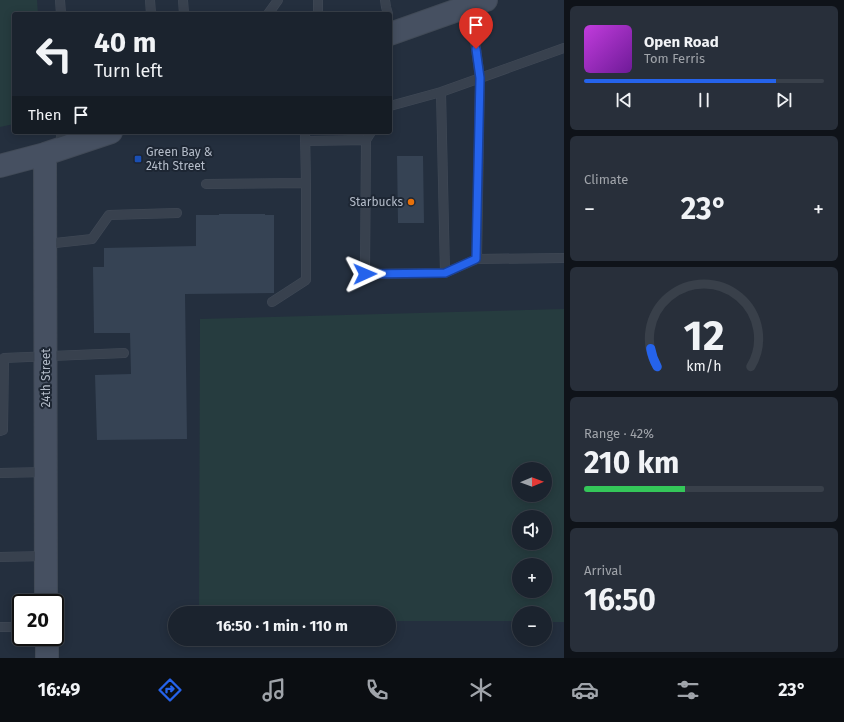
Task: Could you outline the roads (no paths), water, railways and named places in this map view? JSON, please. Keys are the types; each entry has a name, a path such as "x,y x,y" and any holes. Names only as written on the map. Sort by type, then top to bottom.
{"street":[{"path":"392,27 464,8 486,0"},
{"path":"0,166 56,145 103,134"},
{"name":"24th Street","path":"46,594 46,244 56,145"},
{"path":"47,646 47,658"}],"lane":[{"path":"60,0 60,12"},
{"path":"150,0 151,12"},
{"path":"184,0 184,12"},
{"path":"269,12 278,0"},
{"path":"318,0 318,12"},
{"path":"385,0 387,12"},
{"path":"464,8 474,34 480,78 476,259"},
{"path":"392,105 441,92 564,48"},
{"path":"441,92 445,273"},
{"path":"370,134 366,140 365,274 445,273 476,259 564,258"},
{"path":"272,302 306,280 305,137 366,140"},
{"path":"206,184 306,182"},
{"path":"46,244 92,239 109,215 177,213"},
{"path":"0,431 3,430 4,358 124,353"},
{"path":"0,473 46,472"},
{"path":"0,557 46,556"},
{"path":"0,627 12,626"}],"place":[{"name":"Green Bay & 24th Street","path":"138,159"},
{"name":"Starbucks","path":"411,202"}]}
